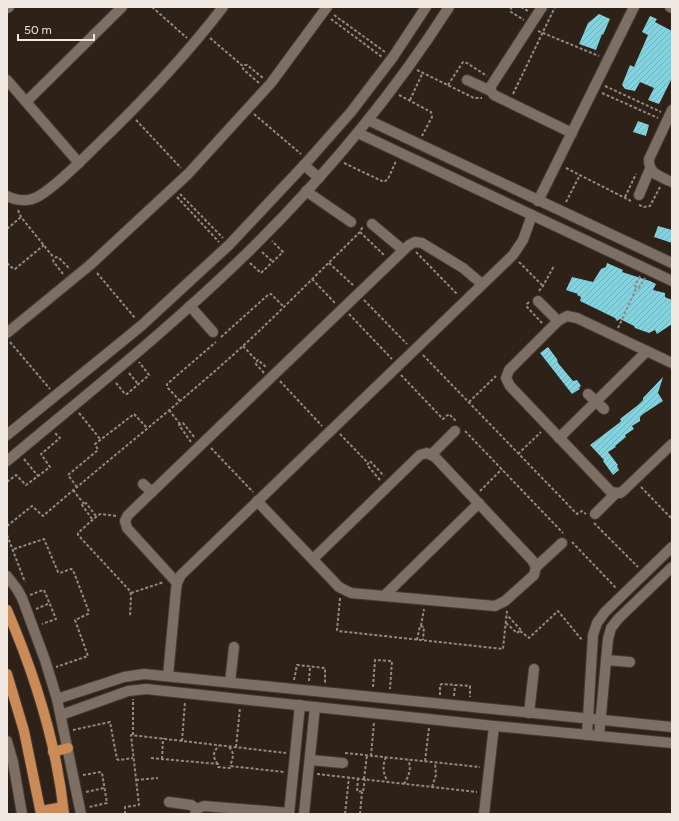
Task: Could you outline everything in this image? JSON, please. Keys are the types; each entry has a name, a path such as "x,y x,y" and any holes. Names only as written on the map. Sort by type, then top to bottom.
{"main road":[{"path":"7,610 32,674 53,752 64,810 41,812 24,731 7,674"},
{"path":"53,752 68,748"}],"street":[{"path":"26,102 122,7"},
{"path":"10,198 26,200 38,197 79,163 130,114 194,44 223,7"},
{"path":"7,435 141,326 227,247 306,163 351,112 391,60 426,7"},
{"path":"7,461 190,306 266,234 319,178 358,133 391,91 449,7"},
{"path":"492,92 491,86 542,7"},
{"path":"538,201 634,7"},
{"path":"7,334 90,264 188,174 268,86 325,10"},
{"path":"7,80 79,163"},
{"path":"467,80 572,133"},
{"path":"668,181 653,173 650,169 648,160 669,116"},
{"path":"368,120 672,263"},
{"path":"358,133 672,281"},
{"path":"306,163 319,178"},
{"path":"639,194 650,169"},
{"path":"306,191 351,222"},
{"path":"168,676 175,581 513,255 523,240 532,215"},
{"path":"368,224 406,247"},
{"path":"599,246 605,232"},
{"path":"175,581 127,528 125,521 126,518 152,492 406,247 415,242 422,243 463,268 482,284"},
{"path":"538,301 558,321"},
{"path":"190,306 213,332"},
{"path":"615,494 611,492 510,386 506,378 507,374 558,321 562,318 572,316 672,363"},
{"path":"559,438 647,351"},
{"path":"588,394 604,409"},
{"path":"432,454 455,431"},
{"path":"595,514 615,494 623,491 672,444"},
{"path":"313,559 420,455 427,452 432,454 476,500 532,560 536,567"},
{"path":"142,484 152,492"},
{"path":"258,500 341,588 350,593 494,606 502,604 534,575 536,567 562,543"},
{"path":"384,596 476,500"},
{"path":"587,735 593,635 597,623 622,594 672,547"},
{"path":"599,736 609,633 614,623 656,582 670,572"},
{"path":"645,573 656,582"},
{"path":"7,576 22,598 48,670 61,715 81,811"},
{"path":"234,647 234,683 239,699"},
{"path":"606,660 630,662"},
{"path":"530,713 534,669"},
{"path":"57,699 129,675 144,674 672,726"},
{"path":"61,715 134,690 146,689 494,726 672,743"},
{"path":"169,802 191,805 196,811 204,806 289,814 300,705"},
{"path":"304,814 315,707"},
{"path":"484,814 494,726"},
{"path":"7,741 13,762 22,814"},
{"path":"310,760 343,763"}],"path":[{"path":"152,7 194,44"},
{"path":"511,7 511,12 530,26 543,33 608,60"},
{"path":"509,102 555,7"},
{"path":"325,10 391,60"},
{"path":"325,10 391,60"},
{"path":"204,32 244,66 247,65 268,86"},
{"path":"244,66 243,70 268,86"},
{"path":"409,66 474,98 483,98 492,92"},
{"path":"410,100 422,72"},
{"path":"595,85 669,116"},
{"path":"595,85 669,116"},
{"path":"391,91 429,110 432,114 418,144"},
{"path":"248,109 306,163"},
{"path":"130,114 188,174"},
{"path":"336,159 384,182 388,179 400,153"},
{"path":"557,163 646,207 651,205 668,181"},
{"path":"561,212 580,175"},
{"path":"173,189 227,247"},
{"path":"173,189 227,247"},
{"path":"10,198 21,217 54,258 53,261 73,279"},
{"path":"7,229 21,217"},
{"path":"7,526 32,506 43,516 243,346 368,224"},
{"path":"360,232 391,262"},
{"path":"244,256 260,273 283,252 266,234"},
{"path":"7,263 11,268 15,269 44,245"},
{"path":"255,245 273,262"},
{"path":"406,247 464,302"},
{"path":"513,255 543,286"},
{"path":"54,258 59,258 73,279"},
{"path":"329,263 577,514 582,511 645,573"},
{"path":"90,264 141,326"},
{"path":"637,287 640,288 646,269"},
{"path":"615,336 637,287 635,286 646,269"},
{"path":"312,279 342,309 443,419 449,414 622,594"},
{"path":"180,401 167,387 167,384 269,294 271,294 284,307"},
{"path":"7,334 55,396"},
{"path":"243,346 257,361 258,360 271,377"},
{"path":"110,375 126,394 149,375 133,355"},
{"path":"257,361 255,363 368,463 367,465 389,485"},
{"path":"122,365 138,384"},
{"path":"468,402 496,376 507,374"},
{"path":"73,406 101,440"},
{"path":"169,410 180,424 179,426 258,500"},
{"path":"77,487 68,475 98,450 95,445 134,414 147,428"},
{"path":"180,424 183,423 201,445"},
{"path":"7,482 16,475 26,485 50,466 41,454 60,438 49,426"},
{"path":"518,454 547,426"},
{"path":"18,452 38,476"},
{"path":"368,463 371,462 389,485"},
{"path":"476,500 502,469"},
{"path":"634,480 672,519"},
{"path":"73,490 96,516"},
{"path":"84,504 82,507 92,519"},
{"path":"126,518 101,514 92,519 78,533 79,537 131,593 130,617"},
{"path":"7,535 14,549 28,588"},
{"path":"14,549 44,539 58,572 60,573 71,569 72,570 89,612 88,614 75,620 88,656 48,670"},
{"path":"131,593 175,581"},
{"path":"341,588 338,631 503,649 508,598"},
{"path":"22,598 44,589 56,619 33,628"},
{"path":"417,640 425,600"},
{"path":"28,612 50,603"},
{"path":"507,615 528,638 558,611 592,652"},
{"path":"506,623 517,633 520,631"},
{"path":"421,626 424,627 423,640"},
{"path":"372,697 375,660 377,660 392,662 389,698"},
{"path":"294,689 296,666 310,666 326,668 324,692"},
{"path":"308,690 310,666"},
{"path":"439,704 441,684 470,686 469,706"},
{"path":"125,814 124,807 139,805 131,735 133,735 134,690"},
{"path":"182,741 185,693"},
{"path":"236,747 239,699"},
{"path":"371,756 375,713"},
{"path":"425,761 430,719"},
{"path":"64,732 109,722 111,723 117,759 134,758"},
{"path":"133,735 295,754"},
{"path":"162,759 163,738"},
{"path":"220,745 217,747 214,754 218,767 230,768 230,766 293,773"},
{"path":"229,746 233,753 233,759 230,766"},
{"path":"339,752 489,768"},
{"path":"360,814 362,792 364,792 367,755"},
{"path":"386,757 384,761 384,772 388,782"},
{"path":"151,758 218,764"},
{"path":"404,784 409,774 410,764 408,760"},
{"path":"432,787 436,775 435,762"},
{"path":"74,777 101,772 107,803 81,811"},
{"path":"308,772 487,793"},
{"path":"345,814 349,777"},
{"path":"136,780 158,778"},
{"path":"358,778 357,791 362,792"},
{"path":"78,794 104,788"}],"building":[{"path":"599,14 610,19 596,50 579,44 588,23"},
{"path":"650,16 657,19 655,22 672,31 672,78 659,104 648,100 654,88 640,82 635,91 625,89 622,85 630,65 634,67 648,35 642,32"},
{"path":"638,121 649,125 646,136 633,132"},
{"path":"658,226 672,230 672,243 654,237"},
{"path":"607,263 623,270 622,272 656,284 653,290 665,293 665,297 672,300 672,324 657,334 655,330 649,333 635,328 634,326 620,319 617,321 615,318 580,301 581,297 577,295 578,294 566,290 572,277 593,282 601,269 606,267"},
{"path":"548,347 557,359 558,363 573,381 577,380 581,386 579,388 580,389 572,394 540,353"},
{"path":"663,377 658,393 663,401 643,414 640,417 640,421 632,426 634,429 625,435 626,437 615,446 616,447 608,452 618,465 619,470 613,475 603,461 604,460 590,445 619,423 621,421 620,419 638,405"}]}
